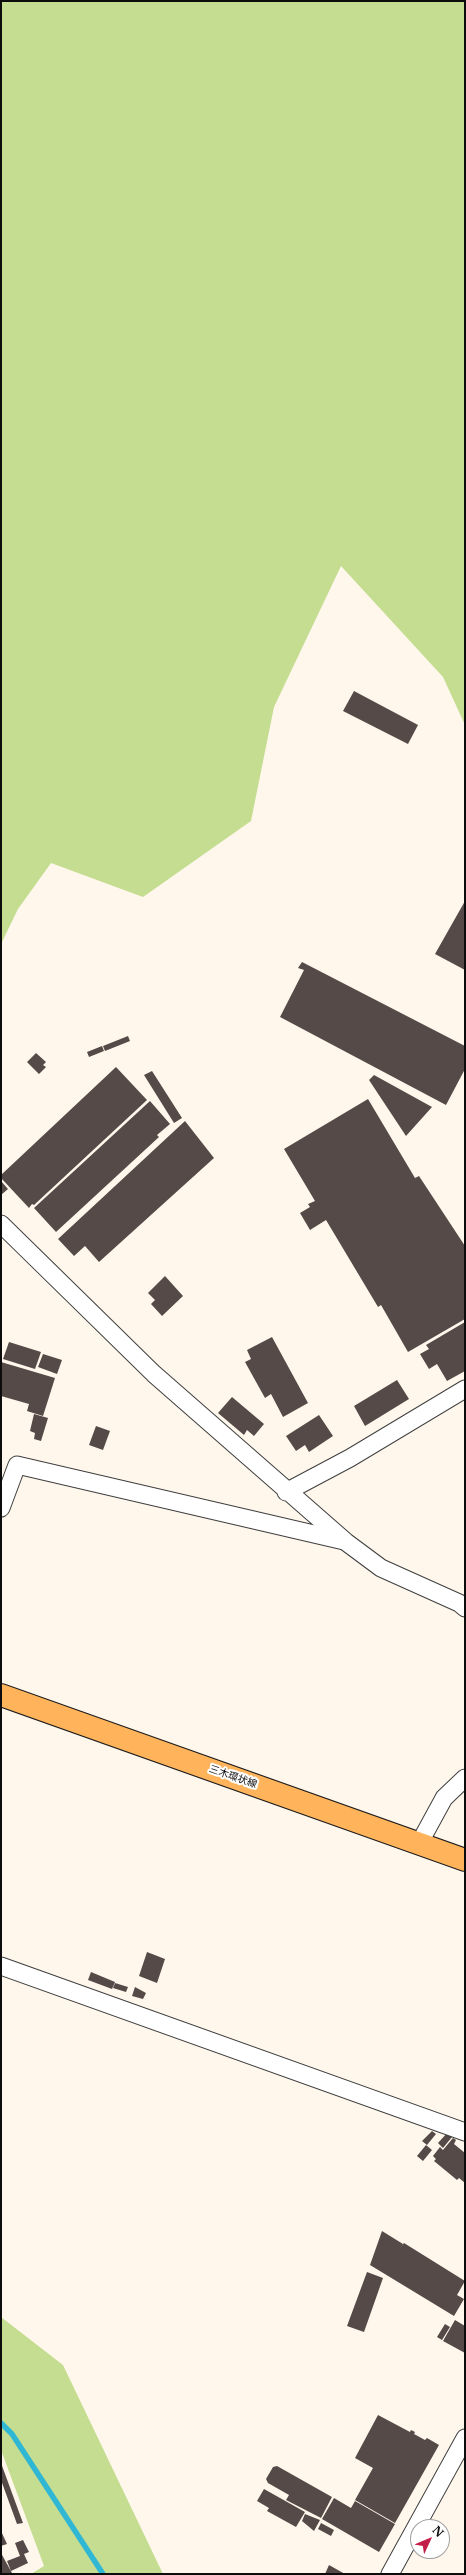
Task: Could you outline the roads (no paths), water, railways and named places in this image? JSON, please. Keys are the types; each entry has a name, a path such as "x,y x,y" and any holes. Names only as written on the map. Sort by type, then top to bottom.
{"main road":[{"name":"三木環状線","path":"1,1695 420,1842 465,1860"}],"street":[{"path":"1,1224 154,1374 286,1492 346,1542 381,1568 459,1603 465,1608"},
{"path":"286,1492 350,1458 465,1389"},
{"path":"1,1508 17,1465 346,1542"},
{"path":"420,1842 444,1798 465,1778"},
{"path":"1,1966 465,2132"},
{"path":"390,2574 465,2438"}],"waterway":[{"path":"1,2423 12,2434 103,2574"}]}
